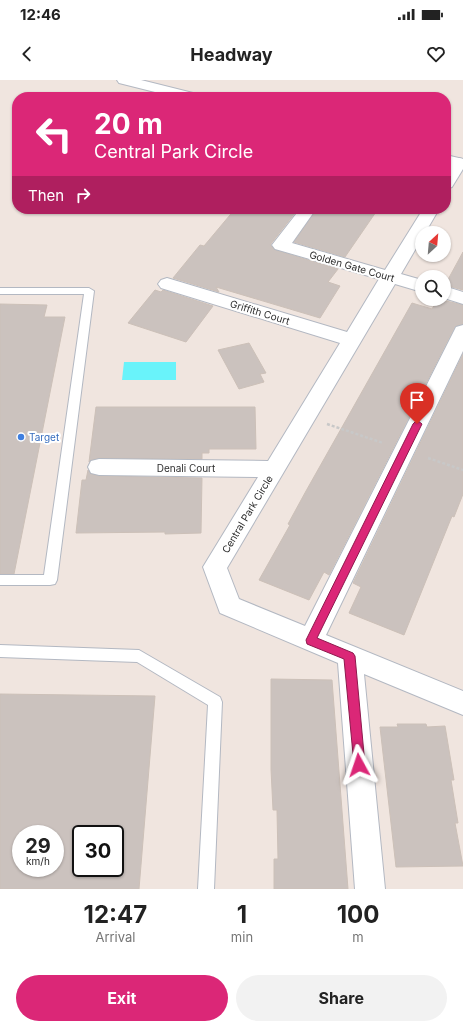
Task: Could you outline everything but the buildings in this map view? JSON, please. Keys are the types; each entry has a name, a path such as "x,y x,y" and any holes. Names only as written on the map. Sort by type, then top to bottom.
{"street":[{"path":"124,80 172,92"},
{"path":"451,173 456,162"},
{"name":"Golden Gate Court","path":"304,214 281,245 415,284"},
{"name":"Central Park Circle","path":"428,214 215,567 229,606 463,703"},
{"name":"Griffith Court","path":"167,284 353,340"},
{"path":"451,294 463,298"},
{"path":"311,640 463,331"},
{"name":"Denali Court","path":"99,467 274,469"},
{"path":"350,656 370,889"}],"lane":[{"path":"0,291 89,291 50,580 0,580"},
{"path":"0,652 139,656 215,702 206,889"}],"water":[{"path":"124,362 176,362 176,380 122,380"}],"place":[{"name":"Target","path":"21,437"}],"route":[{"path":"359,765 350,656 311,640 417,424"}]}
